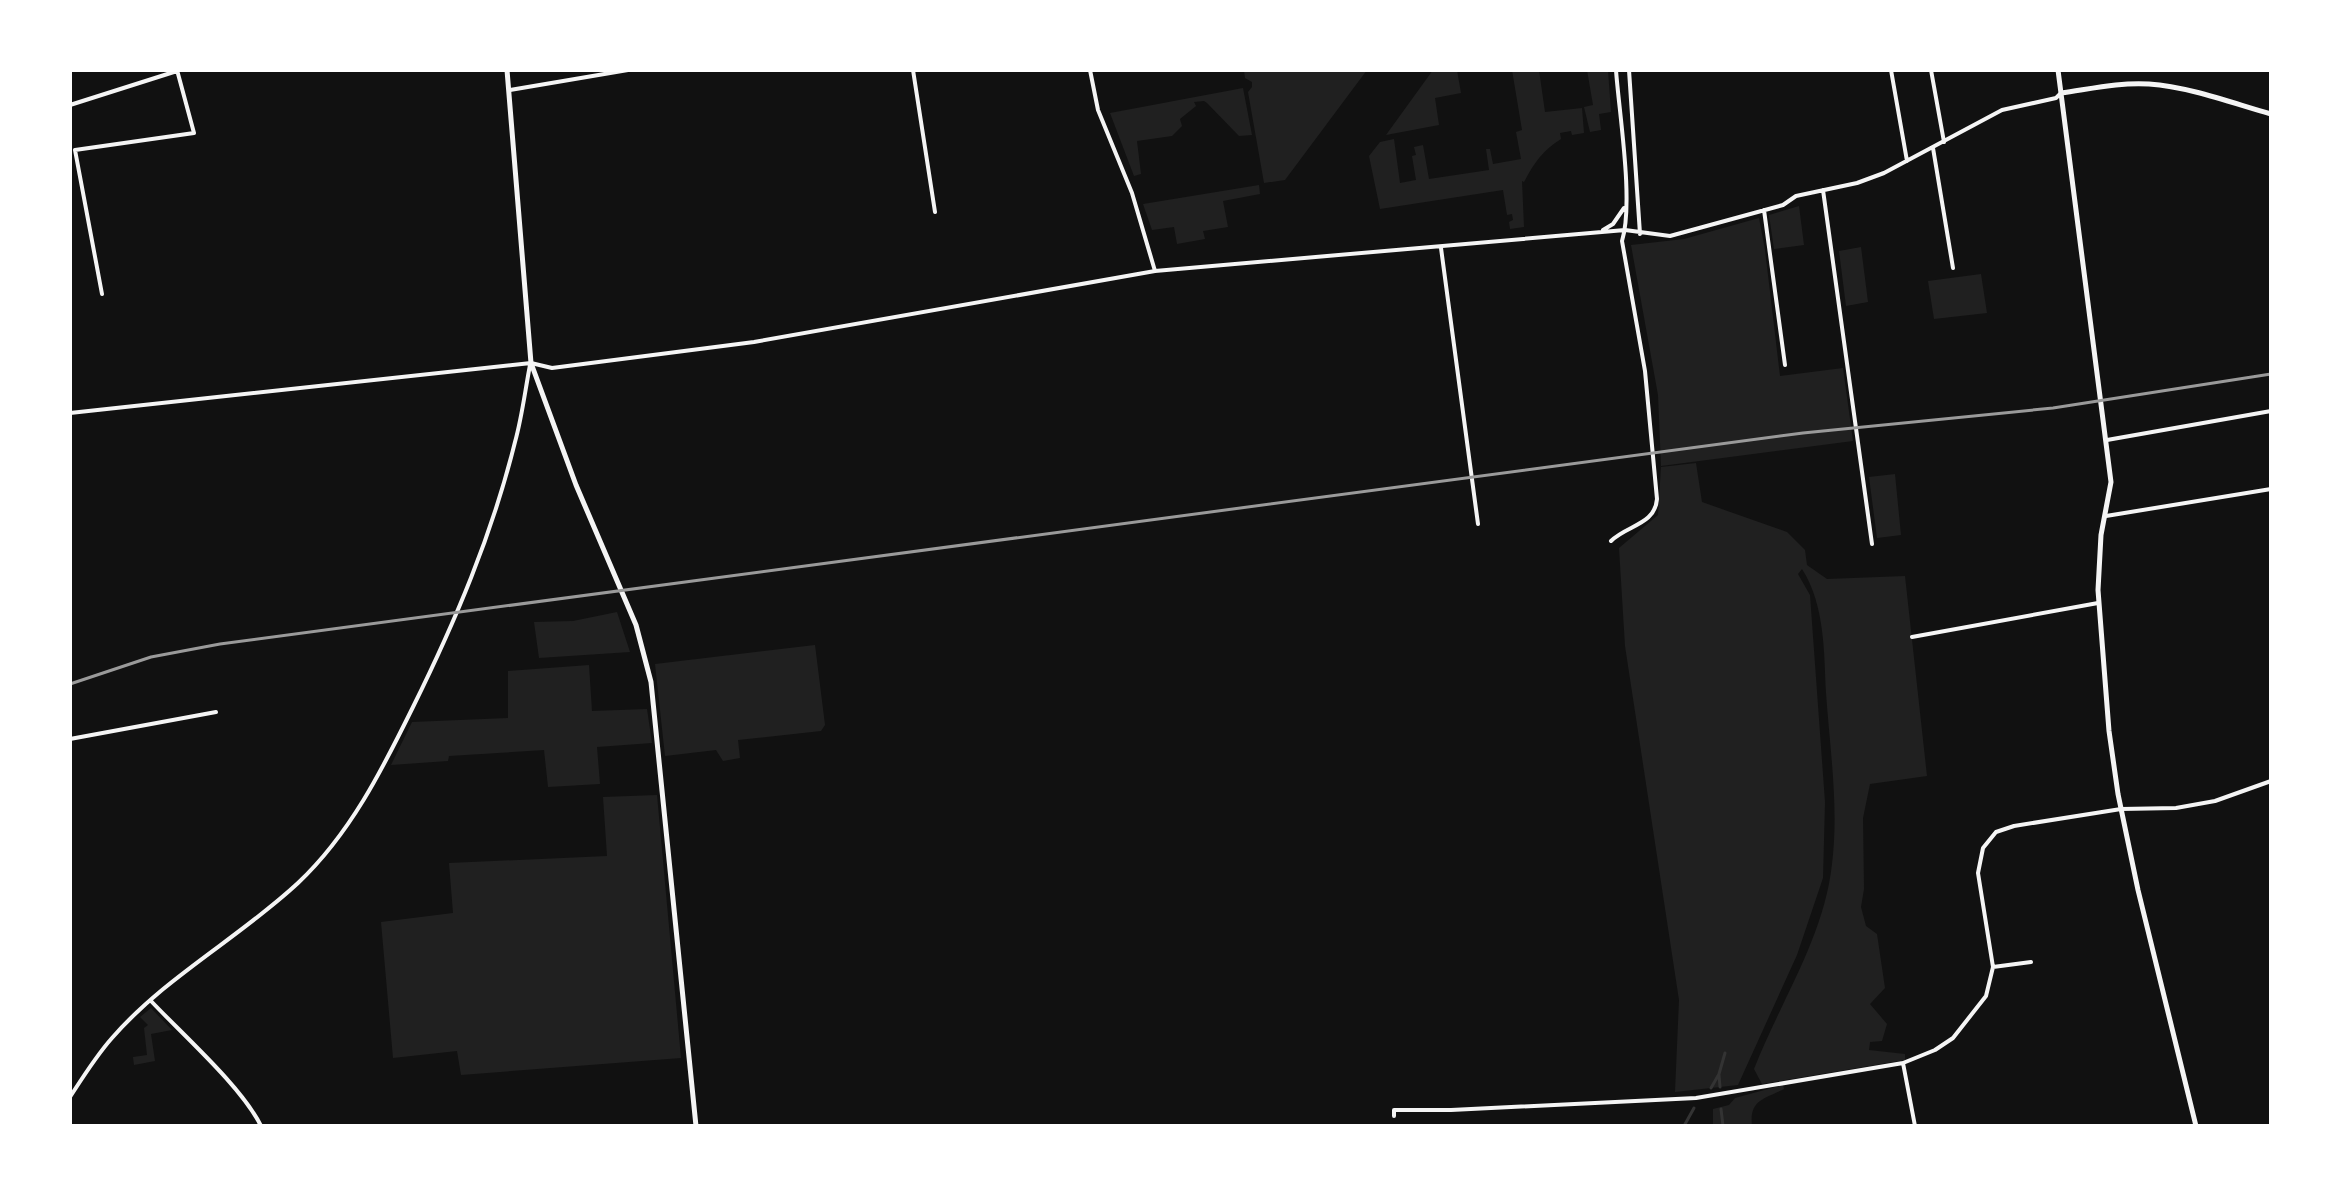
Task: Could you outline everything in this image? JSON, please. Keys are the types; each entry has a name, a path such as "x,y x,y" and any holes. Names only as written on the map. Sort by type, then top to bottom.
{"street":[{"path":"507,70 531,363 576,485 636,625 646,658 655,710 696,1126"},
{"path":"510,90 628,70"},
{"path":"913,70 935,212"},
{"path":"1090,70 1098,110 1132,193 1155,271"},
{"path":"1611,541 1647,520 1653,513 1657,499 1645,371 1622,241 1625,206 1616,70"},
{"path":"1629,70 1640,234"},
{"path":"1891,70 1907,161"},
{"path":"1931,70 1944,142"},
{"path":"2058,70 2111,482 2100,550 2098,603 2109,731 2121,809 2196,1126"},
{"path":"70,105 177,71 194,133 75,150 102,294"},
{"path":"70,413 531,363 552,368 754,342 1155,271 1625,230 1670,236 1783,205 1796,196 1870,178 2002,110 2056,98 2061,93 2152,84 2271,114"},
{"path":"1933,148 1953,268"},
{"path":"1823,190 1872,544"},
{"path":"1598,233 1613,224 1625,206"},
{"path":"1764,210 1785,365"},
{"path":"1441,248 1478,524"},
{"path":"70,1097 114,1035 151,1001 300,882 324,856 377,781 446,638 493,520 515,441 531,363"},
{"path":"2107,440 2271,411"},
{"path":"2106,516 2271,489"},
{"path":"1912,637 2098,603"},
{"path":"70,739 216,712"},
{"path":"1394,1116 1394,1110 1696,1098 1903,1063 1935,1050 1953,1038 1986,996 1993,967 1978,873 1983,848 1996,832 2014,826 2121,809 2176,808 2215,801 2271,781"},
{"path":"1993,967 2031,962"},
{"path":"151,1001 220,1074 261,1126"},
{"path":"1903,1063 1915,1126"}],"shaded area":[{"path":"1244,70 1367,70 1285,180 1264,183 1248,92 1252,82 1245,78"},
{"path":"1433,70 1457,70 1461,93 1435,98 1439,125 1386,135"},
{"path":"1512,70 1539,70 1545,112 1582,108 1584,133 1560,133 1561,139 1544,152 1522,181 1524,227 1510,229 1512,214 1507,215 1503,190 1380,209 1369,156 1380,142 1394,139 1400,183 1416,180 1412,156 1416,155 1414,147 1423,145 1429,179 1489,170 1486,149 1490,149 1493,164 1521,159 1516,132 1522,130"},
{"path":"1587,70 1608,70 1611,112 1599,114 1601,130 1590,132 1584,107 1593,105"},
{"path":"1243,88 1252,135 1239,136 1207,103 1194,102 1196,106 1180,119 1182,126 1172,136 1137,141 1141,174 1134,176 1110,113"},
{"path":"1259,185 1260,194 1223,201 1228,227 1203,231 1205,239 1177,244 1174,227 1152,230 1143,204"},
{"path":"1799,206 1804,245 1774,249 1769,215"},
{"path":"1759,218 1780,376 1843,368 1853,441 1661,466 1658,395 1631,245 1684,239"},
{"path":"1861,247 1868,302 1846,306 1839,251"},
{"path":"1981,274 1987,313 1934,319 1928,281"},
{"path":"1696,463 1702,502 1787,532 1805,550 1807,565 1827,579 1905,576 1927,776 1870,784 1863,818 1864,889 1861,907 1866,926 1877,934 1885,988 1870,1004 1887,1024 1882,1041 1870,1042 1869,1050 1905,1054 1905,1060 1762,1084 1754,1069 1811,944 1832,864 1834,800 1824,645 1815,598 1802,569 1798,574 1810,595 1825,802 1823,878 1797,955 1738,1085 1675,1092 1679,1000 1625,646 1619,548 1658,515 1661,467"},
{"path":"1895,474 1901,535 1877,538 1869,477"},
{"path":"617,612 630,652 539,658 534,622 573,621"},
{"path":"815,645 825,725 821,731 738,740 740,758 723,761 716,750 665,756 655,664"},
{"path":"589,665 592,711 647,709 652,743 597,747 600,784 548,787 544,750 449,756 448,761 391,765 412,722 508,718 508,671"},
{"path":"657,795 681,1058 461,1075 457,1051 393,1058 381,922 453,913 449,863 607,856 603,797"},
{"path":"151,1008 172,1030 151,1034 155,1061 134,1065 133,1057 147,1055 144,1028 148,1025 140,1017"},
{"path":"1783,1085 1784,1089 1759,1102 1753,1111 1752,1126 1713,1126 1713,1109 1729,1105 1735,1098"}],"waterway":[{"path":"1711,1088 1725,1053"},
{"path":"1719,1075 1720,1087"},
{"path":"1684,1126 1694,1108"},
{"path":"1721,1109 1723,1126"}],"railway":[{"path":"70,684 151,657 220,644 1803,433 2053,408 2271,374"}]}
